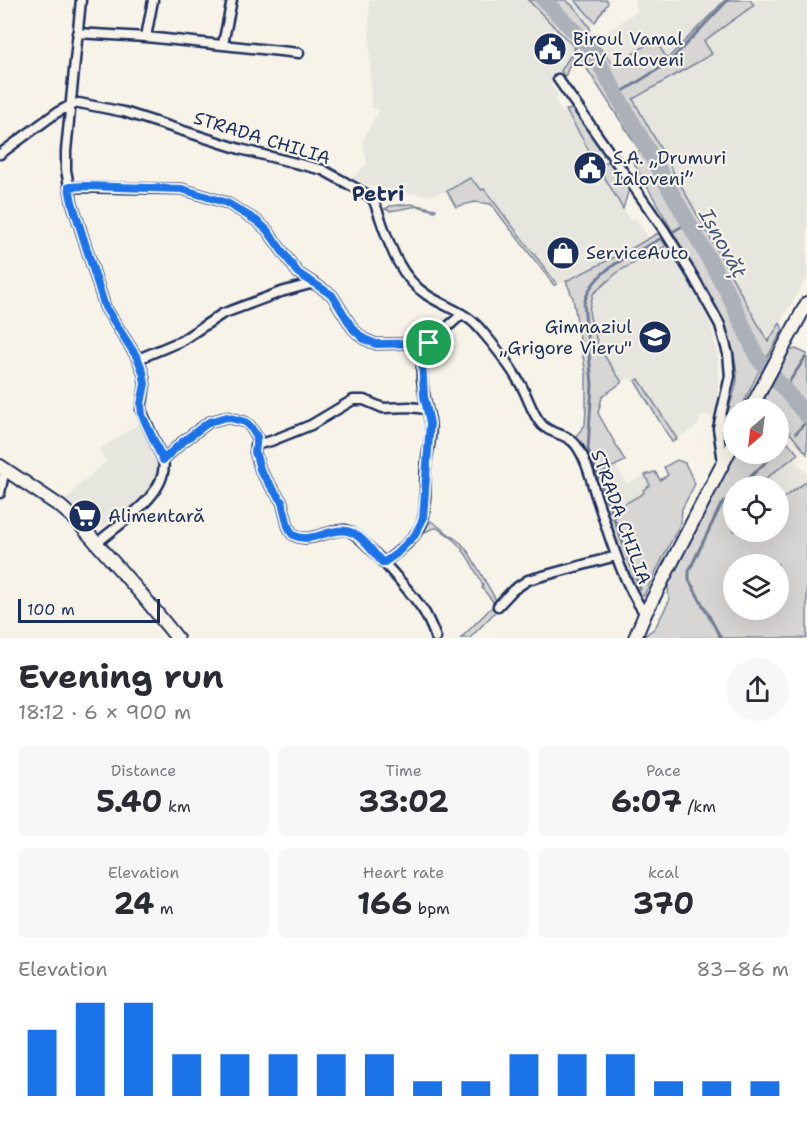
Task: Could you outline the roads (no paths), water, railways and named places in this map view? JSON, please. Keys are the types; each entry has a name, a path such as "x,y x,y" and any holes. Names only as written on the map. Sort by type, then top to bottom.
{"main road":[{"path":"756,398 807,303"},
{"path":"635,638 645,614 723,463"},
{"path":"2,469 61,507 77,521 177,638"}],"street":[{"path":"81,0 66,151 69,187 99,294 109,315 138,359 145,384 141,404 142,415 165,469 158,489 145,503 97,543"},
{"path":"146,37 153,0"},
{"path":"223,44 232,0"},
{"path":"77,33 146,37 299,53"},
{"path":"558,79 664,230 720,325 728,354 730,376 725,398"},
{"name":"STRADA CHILIA","path":"70,105 79,103 101,106 240,149 323,170 368,195 374,201 396,259 409,279 428,296 462,314 481,330 513,372 540,423 551,431 565,435 578,447 588,469 616,556 633,596 645,614"},
{"path":"0,154 70,105"},
{"path":"69,187 182,189 227,203 257,221 267,230 298,273 332,295 353,329 364,339 376,344 429,343"},
{"path":"138,359 181,341 222,314 281,292 314,284"},
{"path":"383,563 415,535 423,519 430,423 422,361 429,343 462,314"},
{"path":"255,445 311,425 353,400 363,400 383,408 427,409"},
{"path":"723,406 718,428 723,463"},
{"path":"163,460 209,422 227,417 237,418 250,426 257,437 255,445 261,472 282,502 292,534 305,538 340,530 356,534 417,602 436,638"},
{"path":"0,493 2,469"},
{"path":"498,606 513,590 528,580 616,556"}],"waterway":[{"name":"Ișnovăț","path":"544,0 594,54 728,293 757,357 807,416"},
{"path":"617,95 668,63 728,0"},
{"path":"674,231 689,222"},
{"path":"640,589 588,449 592,384 584,304 588,292 604,272 614,264 660,239"},
{"path":"785,388 805,358"},
{"path":"796,433 807,421"},
{"path":"751,476 764,464"},
{"path":"721,638 689,580 689,571 723,503"}],"place":[{"name":"Biroul Vamal ZCV Ialoveni","path":"550,49"},
{"name":"S.A. „Drumuri Ialoveni”","path":"590,168"},
{"name":"ServiceAuto","path":"563,253"},
{"name":"Gimnaziul ,,Grigore Vieru\"","path":"655,337"},
{"name":"Alimentară","path":"85,516"}],"district":[{"name":"Petri","path":"378,194"}]}
